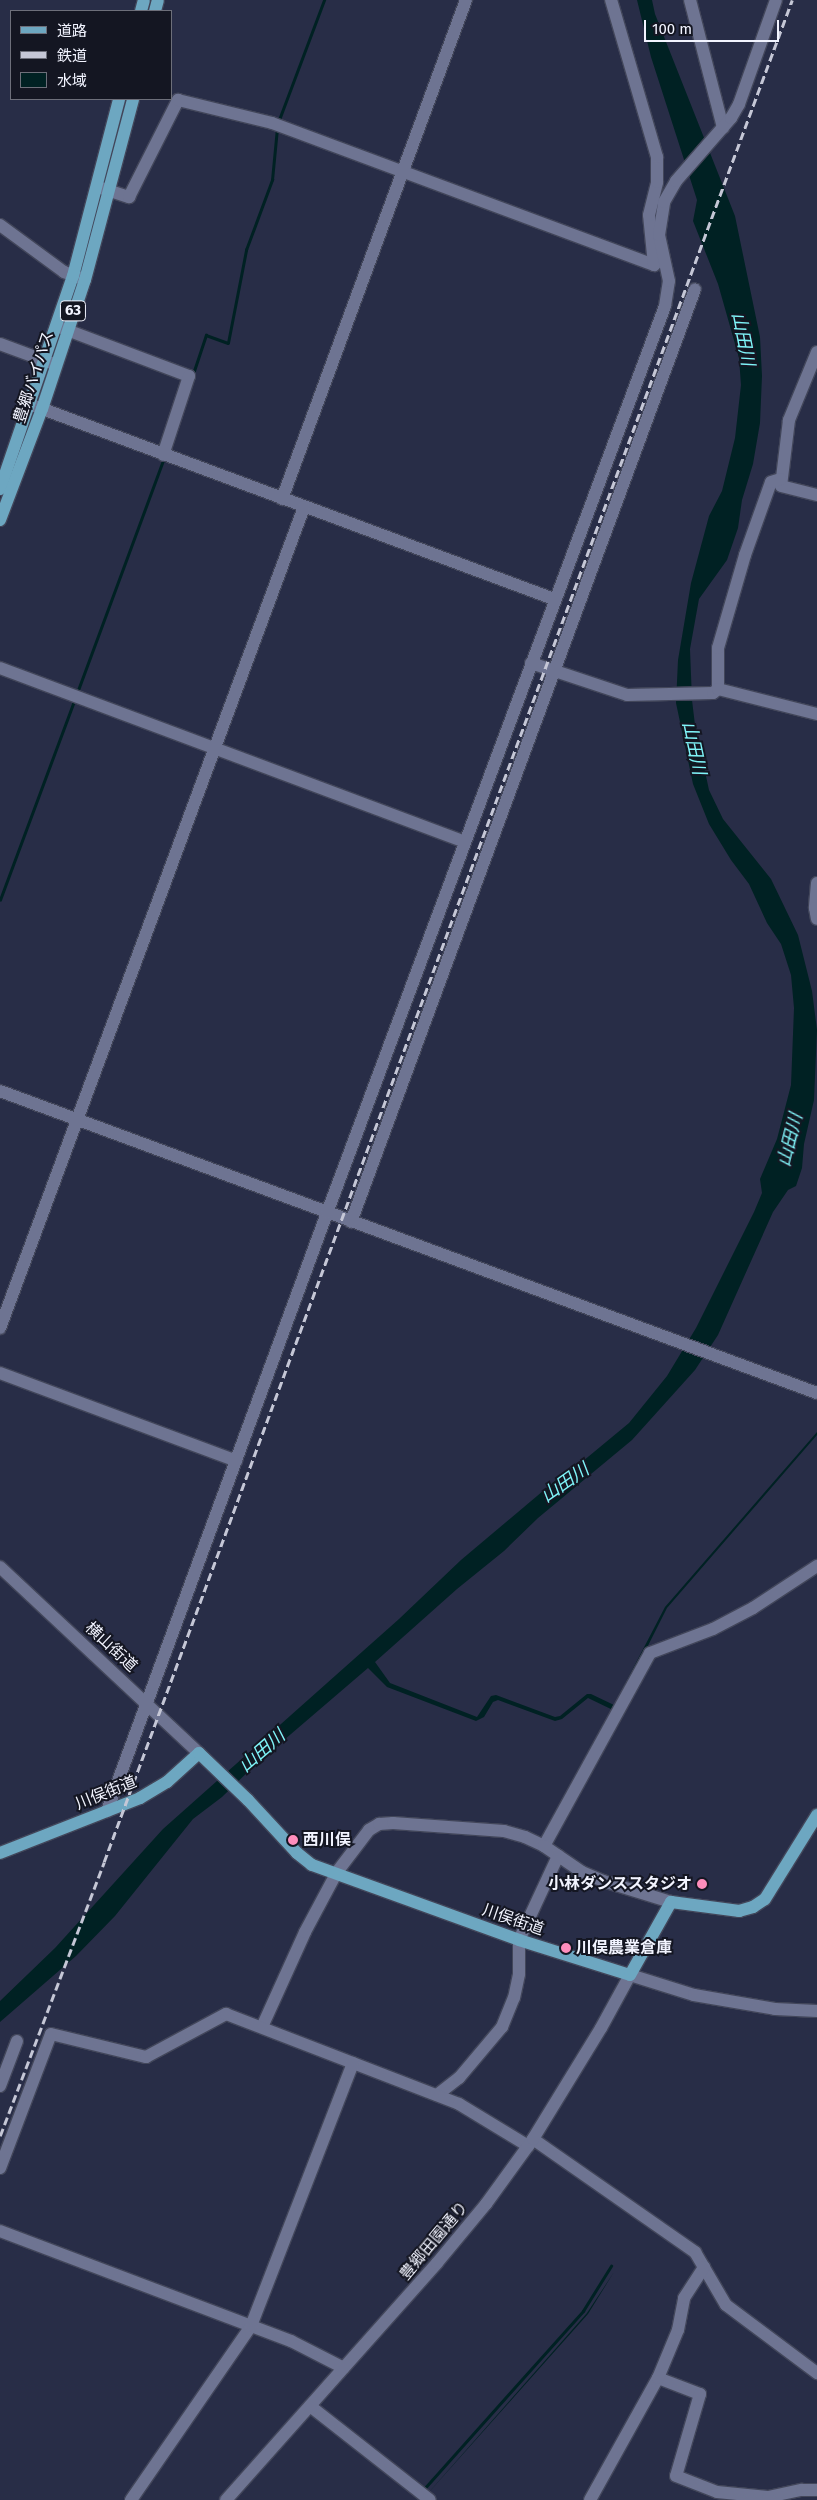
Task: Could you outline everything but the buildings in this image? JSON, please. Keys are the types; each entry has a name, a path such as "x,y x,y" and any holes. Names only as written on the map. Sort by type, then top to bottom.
{"main road":[{"name":"豊郷バイパス","path":"103,189 119,100"},
{"name":"豊郷バイパス","path":"0,520 50,362 79,278 103,189 133,100"},
{"name":"豊郷バイパス","path":"0,489 36,407"},
{"name":"川俣街道","path":"0,1853 153,1791 182,1770 199,1753 244,1795 305,1860 520,1940 630,1975"},
{"path":"630,1975 671,1902 740,1911 754,1907 765,1899 775,1886 817,1815"}],"street":[{"path":"282,499 466,0"},
{"path":"103,189 129,197 178,100 272,123 654,265 649,215 657,182 657,157 611,0"},
{"path":"690,0 721,131"},
{"path":"107,1811 554,599 665,306 669,281 660,235 660,216 664,202 676,181 721,131 739,104 776,0"},
{"path":"0,225 50,263 79,278"},
{"path":"351,1222 695,289"},
{"path":"62,328 189,376 163,455"},
{"path":"0,344 50,362"},
{"path":"817,352 789,420 781,479 781,486 817,496"},
{"path":"36,407 554,599"},
{"path":"716,691 718,648 742,564 771,482 781,479"},
{"path":"0,1328 216,749 304,507"},
{"path":"531,663 628,695 665,695 716,691 817,714"},
{"path":"0,668 465,842"},
{"path":"817,883 815,908 817,919"},
{"path":"0,1091 817,1393"},
{"path":"0,1373 236,1461"},
{"path":"544,1846 650,1653 713,1629 754,1608 817,1566"},
{"name":"横山街道","path":"0,1567 147,1702 199,1753"},
{"path":"262,2027 305,1932 336,1872 369,1830 380,1824 504,1831 525,1837 544,1846 582,1872 603,1881 671,1902"},
{"path":"436,2095 459,2078 502,2027 514,1998 519,1974 520,1940 558,1856"},
{"path":"630,1975 694,1995 775,2009 817,2011"},
{"name":"豊郷田園通り","path":"226,2500 443,2256 486,2204 531,2143 602,2028 630,1975"},
{"path":"0,2168 51,2034 146,2057 226,2014 459,2104 531,2143 695,2252 726,2305 817,2373"},
{"path":"0,2086 17,2041"},
{"path":"131,2500 251,2326 353,2063"},
{"path":"0,2231 290,2341 344,2368"},
{"path":"590,2500 658,2378 678,2330 684,2298 704,2266"},
{"path":"658,2378 700,2394 676,2476 716,2496 768,2497 802,2490 817,2490"},
{"path":"310,2406 430,2500"}],"water":[{"name":"山田川","path":"637,0 652,0 655,14 735,216 760,337 762,376 760,423 753,464 742,500 738,528 727,560 699,599 690,649 692,700 695,725 709,790 723,819 771,879 798,935 812,991 817,1030 814,1100 804,1144 802,1168 796,1186 788,1190 773,1212 718,1335 695,1370 632,1440 538,1518 504,1551 457,1589 375,1662 390,1683 477,1717 491,1696 496,1695 555,1717 560,1716 587,1694 591,1694 614,1705 665,1607 817,1432 817,1435 667,1608 615,1711 588,1698 562,1719 555,1721 498,1700 493,1702 484,1717 476,1721 387,1687 368,1668 256,1764 222,1797 193,1819 115,1916 76,1956 0,2022 0,2001 55,1948 163,1829 399,1619 461,1560 556,1480 571,1471 629,1423 667,1376 696,1328 762,1193 760,1179 777,1139 791,1085 794,1008 791,975 781,944 767,923 749,884 731,860 709,824 693,784 676,703 678,660 691,583 709,516 722,491 735,438 741,385 739,358 718,284 693,221 697,200 651,57"},
{"path":"614,2272 588,2314 422,2500 587,2313"}],"waterway":[{"path":"279,120 324,0"},
{"path":"193,374 206,335 228,343 246,250 272,180 277,128"},
{"path":"77,693 163,460"},
{"path":"0,900 74,701"},
{"path":"423,2490 583,2311 611,2266"}],"railway":[{"path":"0,2136 104,1862 792,0"}],"place":[{"name":"西川俣","path":"293,1840"},
{"name":"小林ダンススタジオ","path":"702,1884"},
{"name":"川俣農業倉庫","path":"566,1948"}]}
